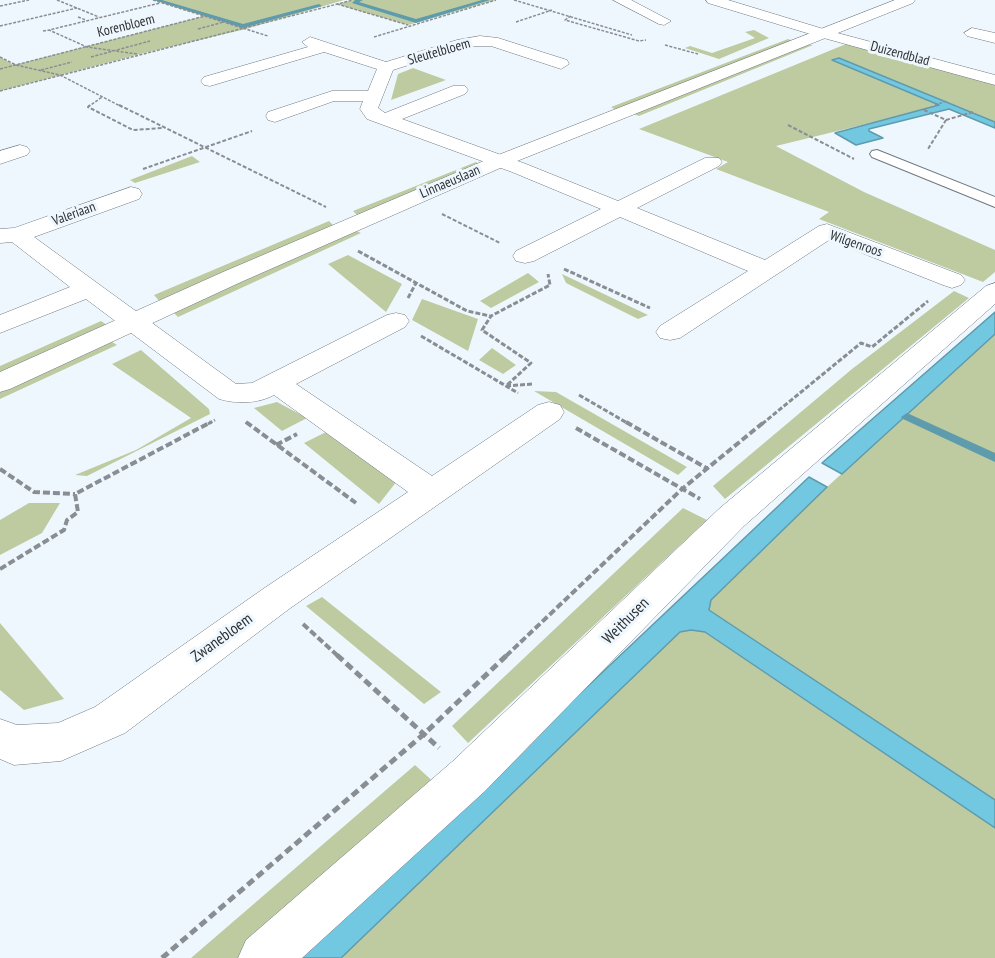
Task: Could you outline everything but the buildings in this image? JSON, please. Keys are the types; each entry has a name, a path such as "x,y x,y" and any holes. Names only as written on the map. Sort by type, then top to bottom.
{"street":[{"path":"620,0 664,21"},
{"name":"Duizendblad","path":"718,0 825,34 995,80"},
{"name":"Linnaeuslaan","path":"0,382 134,320 500,161 908,0"},
{"path":"972,33 995,38"},
{"name":"Sleutelbloem","path":"323,46 386,67 463,43 492,41 561,64"},
{"path":"210,81 323,46"},
{"path":"976,75 995,66"},
{"name":"Sleutelbloem","path":"373,96 386,67"},
{"path":"386,119 459,90"},
{"path":"275,116 332,96 373,96 369,109 374,115 500,161 766,269"},
{"path":"0,158 20,151"},
{"path":"525,256 712,162"},
{"name":"Valeriaan","path":"9,236 131,194"},
{"name":"Wilgenroos","path":"670,332 827,231 952,280"},
{"name":"Valeriaan","path":"9,236 90,288 134,320"},
{"path":"0,325 90,288"},
{"name":"Weithusen","path":"264,958 469,776 732,517 995,291"},
{"path":"134,320 231,402 258,392 396,321"},
{"path":"276,383 430,491"},
{"name":"Zwanebloem","path":"0,738 14,745 61,742 110,720 430,491 554,397"}],"lane":[{"path":"878,154 995,202"}],"path":[{"path":"0,6 29,0"},
{"name":"Korenbloem","path":"57,0 100,17"},
{"name":"Korenbloem","path":"153,0 160,3"},
{"path":"0,91 353,0"},
{"path":"323,46 409,25 496,0"},
{"path":"514,0 572,16 648,40 639,41 565,20 572,16"},
{"name":"Korenbloem","path":"43,31 160,3 168,3 246,29"},
{"path":"336,4 409,25"},
{"name":"Korenbloem","path":"0,26 78,8"},
{"name":"Korenbloem","path":"0,69 205,16"},
{"name":"Korenbloem","path":"78,17 87,21"},
{"path":"198,29 225,22"},
{"name":"Korenbloem","path":"49,30 87,47"},
{"path":"91,57 150,40"},
{"path":"659,43 700,55"},
{"path":"87,47 140,54"},
{"path":"0,57 16,65 60,75 202,148 335,212 354,224"},
{"path":"40,71 72,62"},
{"path":"102,96 88,107 133,130 163,128"},
{"path":"935,105 947,101"},
{"path":"924,110 946,120"},
{"path":"915,170 946,120 973,112"},
{"path":"141,170 285,120 275,116"},
{"path":"788,124 856,160 878,154"},
{"path":"357,250 466,311 491,316"},
{"path":"547,267 550,285 491,316 482,330 531,363 506,386 554,397 708,469"},
{"path":"162,958 424,734 682,489 861,343 872,347 952,280"},
{"path":"0,469 27,490 40,496 75,494 231,402 384,524"},
{"path":"0,569 64,530 67,520 78,512 75,494"},
{"path":"276,599 469,776"}],"green space":[{"path":"153,0 344,0 246,29 0,91 0,57 14,65 204,16"},
{"path":"353,0 496,0 408,25 336,4"},
{"path":"754,30 769,38 719,59 685,48 690,46 712,53 755,38 745,32"},
{"path":"788,39 796,42 616,110 611,107"},
{"path":"807,44 813,45 639,116 631,113"},
{"path":"846,44 995,84 995,122 839,58 833,60 940,106 776,146 864,192 995,250 995,272 983,282 819,219 829,212 716,169 728,162 639,129"},
{"path":"413,68 446,80 391,100 398,74"},
{"path":"192,156 200,162 135,183 130,180"},
{"path":"476,162 479,164 358,216 353,211"},
{"path":"329,221 333,225 160,302 154,295"},
{"path":"352,229 361,233 178,317 169,308"},
{"path":"348,255 402,284 386,312 328,264"},
{"path":"528,273 539,282 491,308 480,301"},
{"path":"562,274 648,315 638,319 566,283"},
{"path":"954,291 969,298 725,499 713,486 852,369"},
{"path":"422,299 478,319 468,351 412,320"},
{"path":"101,321 107,325 0,374 0,366"},
{"path":"995,333 995,800 709,610 711,600 826,488"},
{"path":"109,340 117,345 0,399 0,391"},
{"path":"492,348 516,365 503,374 479,360"},
{"path":"141,350 209,409 210,414 87,476 75,475 136,450 191,418 112,364"},
{"path":"534,391 556,392 687,467 678,475"},
{"path":"277,402 307,418 282,431 254,408"},
{"path":"326,432 397,481 379,504 304,443"},
{"path":"29,503 60,503 42,533 0,555 0,520"},
{"path":"683,508 707,520 468,743 452,726"},
{"path":"322,597 441,692 424,704 306,606"},
{"path":"0,623 64,699 24,710 0,690"},
{"path":"691,629 705,632 995,828 995,958 341,958 680,632"},
{"path":"415,765 437,785 246,958 191,958"}],"water":[{"path":"839,58 995,122 995,128 949,109 869,129 883,138 856,145 835,133 939,105 832,60"},
{"path":"995,312 995,334 842,474 822,463"},
{"path":"809,477 827,487 711,600 709,610 995,800 995,828 705,632 691,630 680,632 341,958 300,958"}],"waterway":[{"path":"157,0 243,26 319,6"},
{"path":"360,0 354,2 416,21 487,0"},
{"path":"907,417 995,458"}]}
